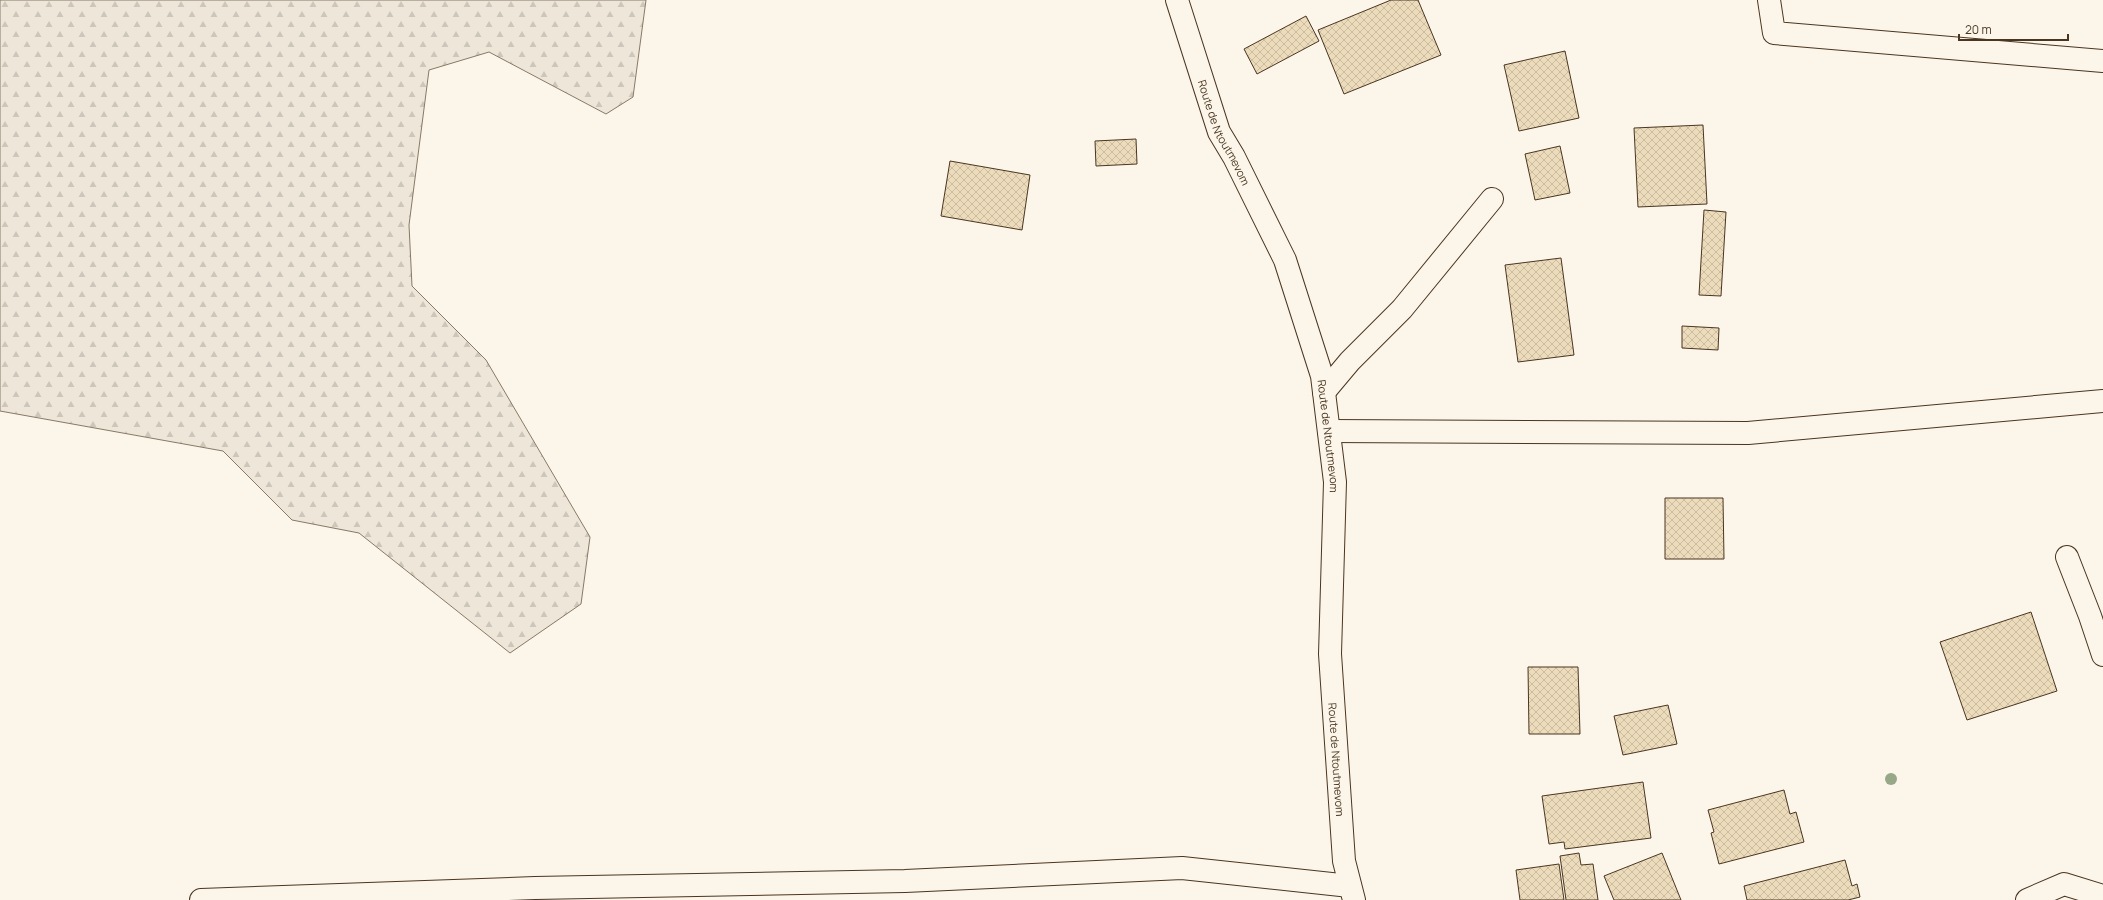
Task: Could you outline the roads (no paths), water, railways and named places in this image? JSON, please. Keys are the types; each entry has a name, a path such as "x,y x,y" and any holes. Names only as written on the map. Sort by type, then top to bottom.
{"street":[{"name":"Route de Ntoutmevom","path":"1177,0 1219,132 1234,157 1285,260 1322,376 1335,482 1330,654 1344,861 1352,893"},
{"path":"1769,0 1774,33 2103,61"},
{"path":"1324,392 1350,361 1402,309 1492,199"},
{"path":"1329,431 1748,433 2103,401"},
{"path":"2066,557 2090,616 2103,655"},
{"path":"201,900 535,888 905,881 1182,868 1352,893"},
{"path":"2027,900 2064,884 2103,896"}]}
